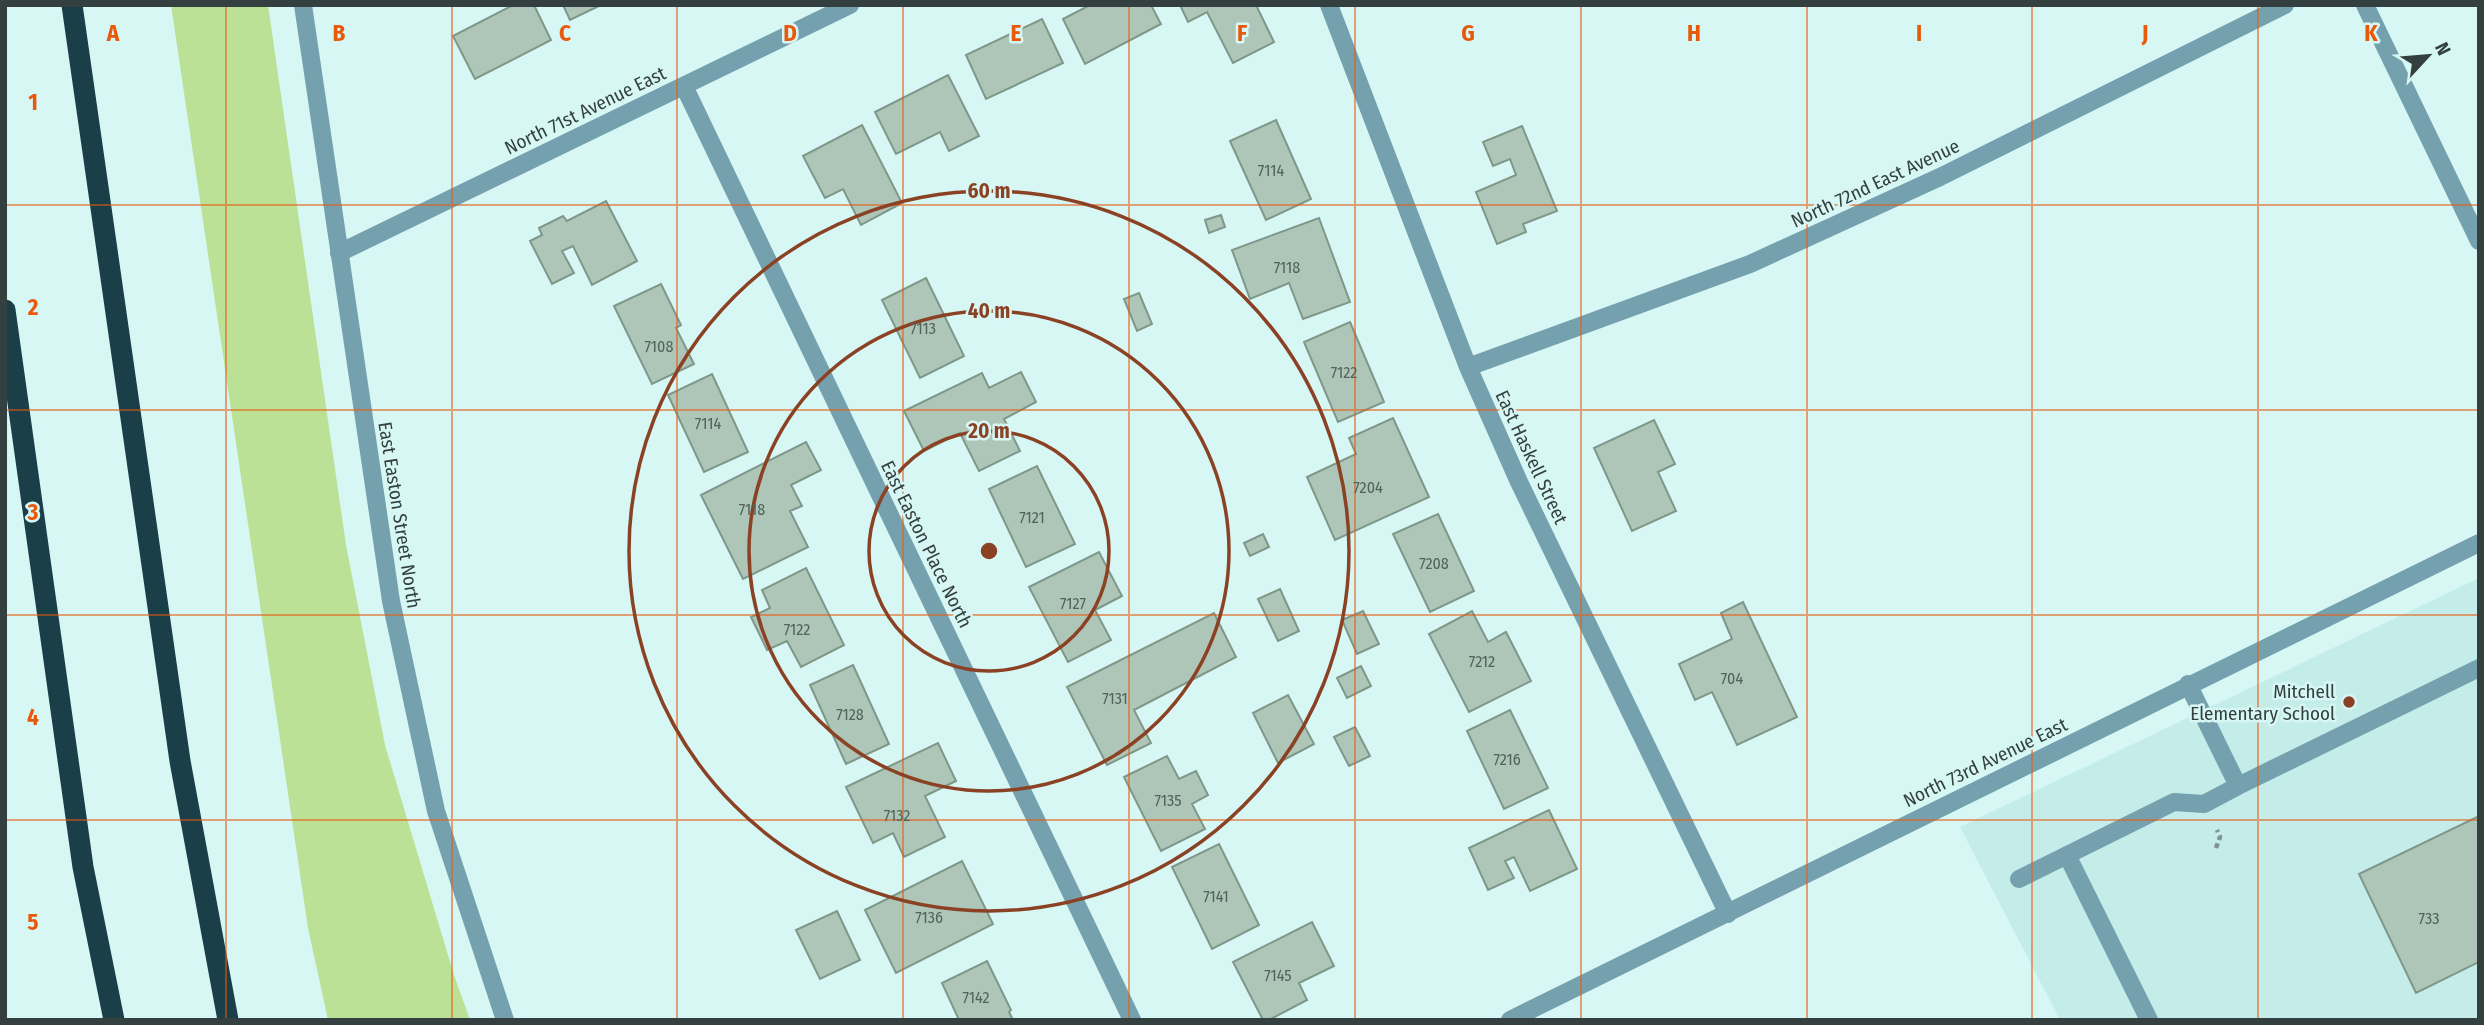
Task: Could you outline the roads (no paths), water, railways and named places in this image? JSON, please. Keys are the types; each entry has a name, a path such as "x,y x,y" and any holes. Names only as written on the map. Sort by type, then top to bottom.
{"highway":[{"path":"72,5 180,761 228,1020"},
{"path":"5,310 83,867 114,1020"}],"street":[{"name":"East Easton Street North","path":"303,5 391,601 436,811 505,1020"},
{"name":"North 71st Avenue East","path":"339,253 850,5"},
{"name":"East Haskell Street","path":"1329,5 1468,367 1519,482 1728,914"},
{"name":"North 72nd East Avenue","path":"1468,367 1750,264 1940,177 2284,5"},
{"path":"2365,5 2479,241"},
{"name":"East Easton Place North","path":"684,86 1132,1020"},
{"name":"North 73rd Avenue East","path":"1510,1020 2479,542"},
{"path":"2019,879 2175,802 2204,804 2479,668"},
{"path":"2188,684 2238,786"},
{"path":"2067,855 2149,1020"}],"place":[{"name":"Mitchell Elementary School","path":"2349,702"}]}
